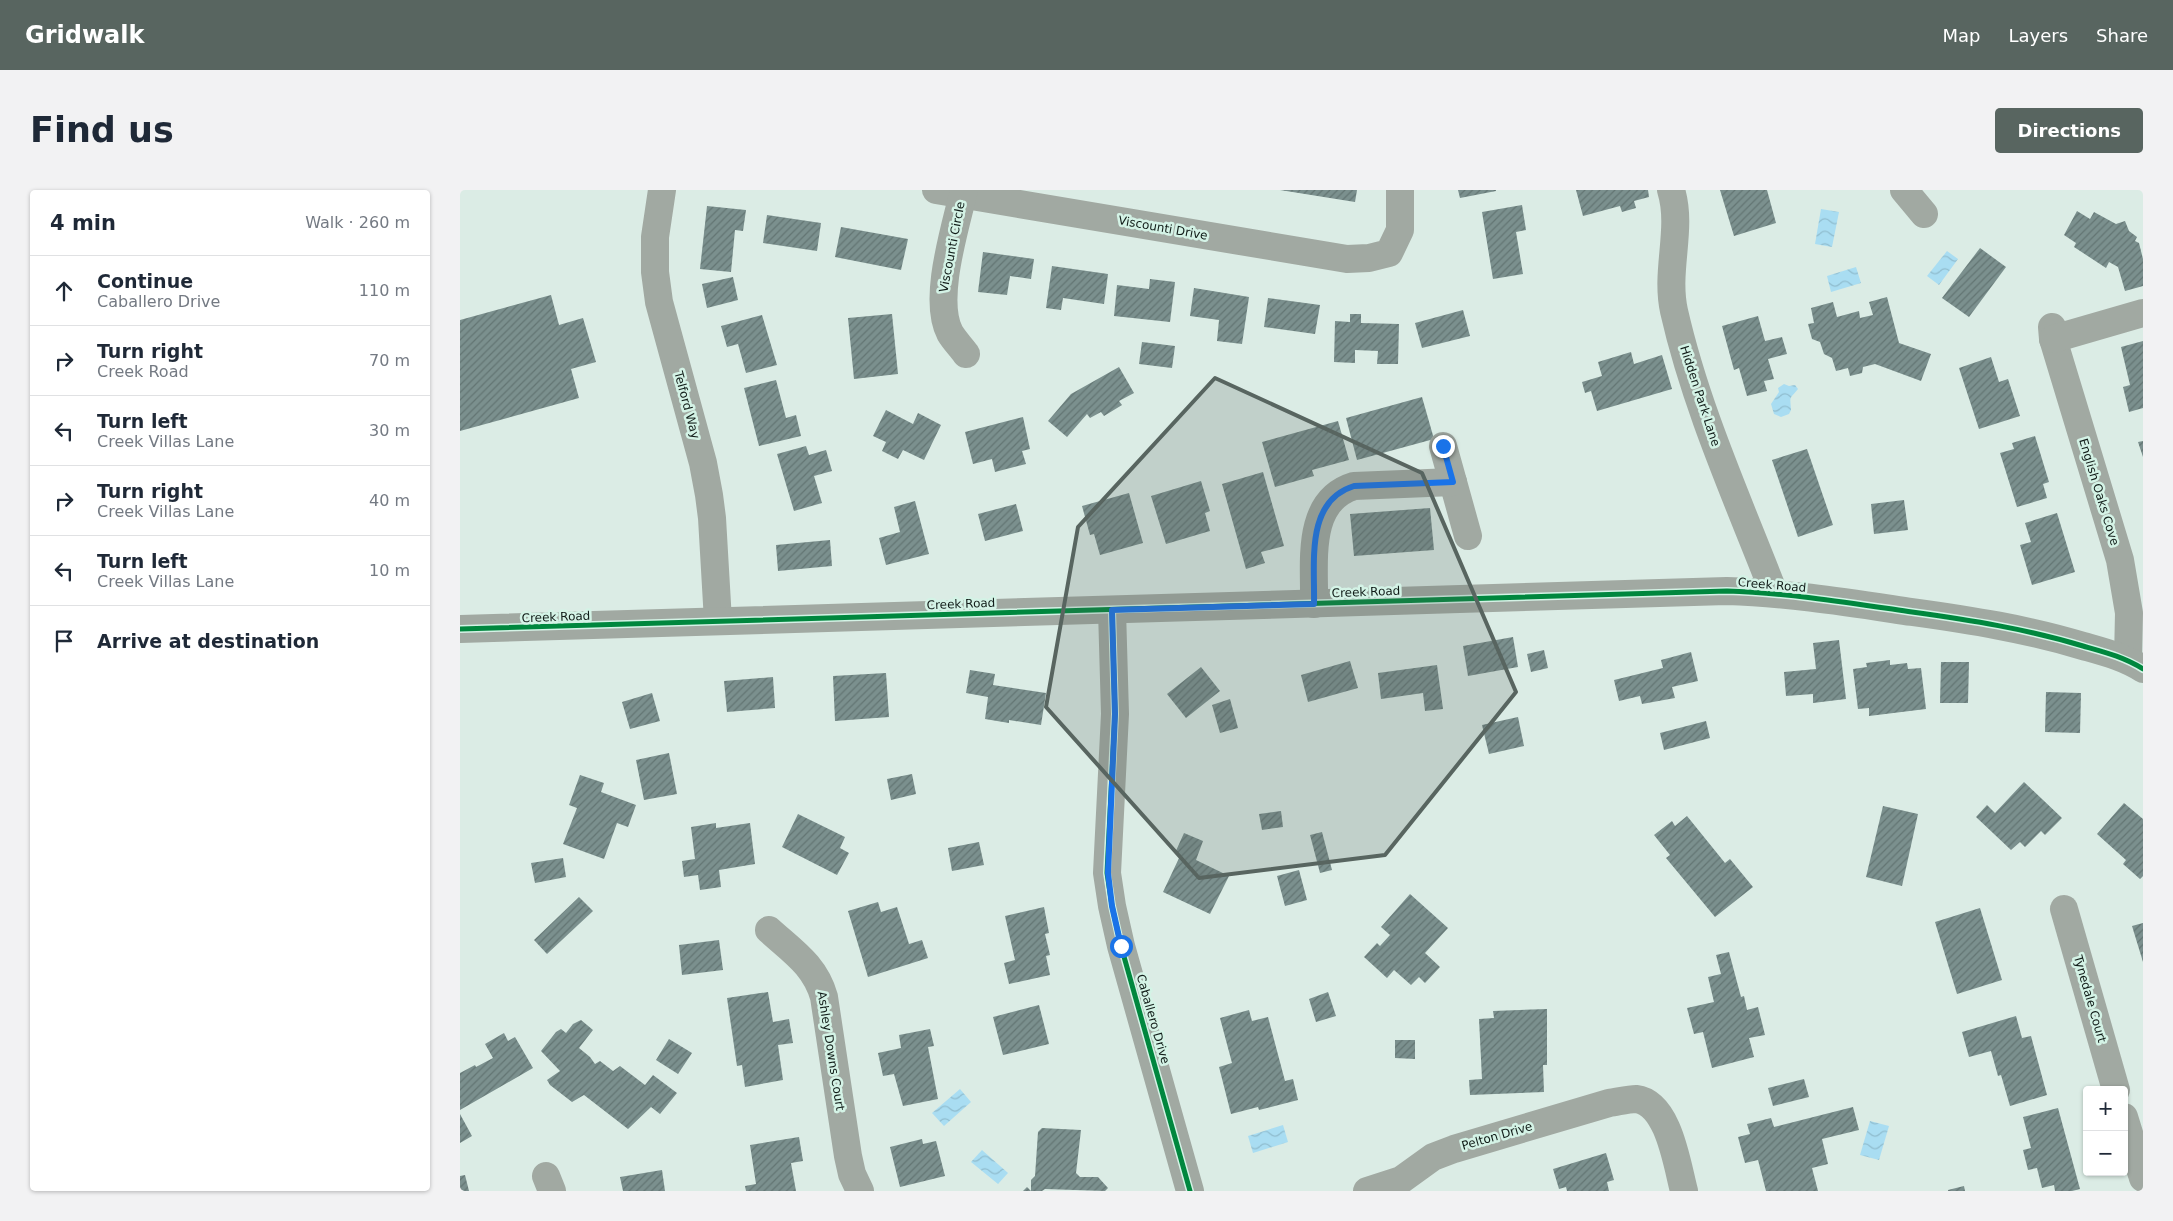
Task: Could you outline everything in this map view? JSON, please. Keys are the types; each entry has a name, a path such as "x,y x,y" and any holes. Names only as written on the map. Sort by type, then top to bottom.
{"street":[{"name":"Telford Way","path":"662,190 655,237 655,272 659,302 703,462 709,494 718,621"},
{"name":"Viscounti Drive","path":"936,190 963,192 1347,259 1369,258 1389,252 1400,230 1400,190"},
{"name":"Hidden Park Lane","path":"1671,190 1675,213 1670,275 1674,310 1702,406 1719,455 1774,593"},
{"path":"1904,190 1924,214"},
{"name":"Viscounti Circle","path":"963,192 955,223 942,303 949,332 966,354"},
{"name":"English Oaks Cove","path":"2135,664 2130,613 2120,560 2053,333 2143,313"},
{"path":"1443,446 1468,536"},
{"path":"1314,604 1316,530 1320,517 1335,495 1344,489 1354,486 1453,482"},
{"name":"Creek Road","path":"460,629 1728,591 1774,593 1989,623 2036,632 2135,664"},
{"name":"Caballero Drive","path":"1112,610 1115,714 1108,873 1112,906 1121,946 1190,1191"},
{"name":"Tynedale Court","path":"2064,909 2115,1086"},
{"name":"Ashley Downs Court","path":"769,930 811,968 820,982 824,996 848,1156 852,1174 860,1191"},
{"name":"Pelton Drive","path":"1367,1191 1401,1180 1433,1157 1454,1148 1609,1104 1635,1099 1651,1106 1663,1120 1684,1191"},
{"path":"2128,1130 2143,1178"}],"highlighted area":[{"path":"1215,378 1422,473 1516,692 1385,855 1199,878 1046,707 1078,527"}],"water":[{"path":"1821,209 1839,212 1832,247 1815,244"},
{"path":"1947,251 1958,259 1939,285 1927,276"},
{"path":"1856,267 1861,283 1831,292 1827,276"},
{"path":"1784,384 1789,386 1795,385 1798,389 1791,398 1789,414 1781,417 1774,414 1771,404 1779,392 1778,388"},
{"path":"960,1089 971,1102 944,1126 932,1113"},
{"path":"1870,1121 1889,1126 1879,1160 1860,1155"},
{"path":"1283,1125 1288,1142 1253,1153 1248,1136"},
{"path":"982,1150 1008,1173 998,1184 971,1162"}],"building":[{"path":"1280,190 1357,190 1355,202"},
{"path":"1458,190 1496,190 1496,191 1460,198"},
{"path":"1576,190 1648,190 1649,197 1634,201 1636,208 1622,212 1620,206 1583,216"},
{"path":"1720,190 1767,190 1776,223 1734,236"},
{"path":"1522,205 1526,230 1516,232 1523,274 1493,279 1482,212"},
{"path":"707,206 746,210 743,231 735,230 731,272 700,269"},
{"path":"2077,211 2090,219 2094,212 2116,224 2125,221 2129,231 2137,237 2135,241 2139,243 2143,259 2143,286 2125,291 2118,267 2109,262 2106,268 2074,247 2076,243 2064,235"},
{"path":"767,215 821,223 817,251 763,243"},
{"path":"841,227 908,239 901,270 835,257"},
{"path":"1980,248 2006,267 1969,317 1942,298"},
{"path":"983,252 1034,259 1031,279 1010,276 1007,295 978,292"},
{"path":"1052,266 1108,274 1104,304 1063,298 1061,310 1046,308"},
{"path":"733,277 738,300 707,308 702,284"},
{"path":"1150,279 1175,282 1170,322 1114,316 1117,285 1149,289"},
{"path":"1194,288 1249,297 1242,344 1217,341 1219,320 1190,316"},
{"path":"551,295 559,325 583,318 596,362 571,369 579,398 460,431 460,320"},
{"path":"1887,297 1899,343 1931,354 1921,381 1875,364 1863,367 1862,373 1850,376 1848,368 1836,371 1832,358 1824,354 1820,342 1812,339 1808,324 1814,323 1811,308 1833,302 1837,317 1859,311 1860,318 1873,315 1869,302"},
{"path":"1268,298 1320,305 1315,334 1264,327"},
{"path":"1463,310 1470,336 1422,348 1415,323"},
{"path":"892,314 898,374 854,379 848,318"},
{"path":"1350,314 1361,314 1361,323 1399,324 1398,364 1377,364 1378,351 1355,350 1355,363 1334,362 1335,321 1350,322"},
{"path":"762,315 777,365 746,373 738,344 727,347 721,326"},
{"path":"1758,316 1765,341 1782,337 1787,354 1768,359 1774,379 1764,381 1767,391 1747,396 1739,368 1734,370 1722,326"},
{"path":"2143,341 2143,408 2129,412 2123,387 2130,385 2121,347"},
{"path":"1142,342 1175,346 1172,368 1139,364"},
{"path":"1631,352 1634,364 1662,355 1672,389 1597,411 1591,391 1585,393 1582,382 1602,376 1598,362"},
{"path":"1991,357 1999,382 2008,379 2020,416 1979,429 1959,368"},
{"path":"1119,367 1134,393 1119,401 1122,405 1104,416 1101,412 1090,418 1087,414 1067,437 1048,421 1071,394"},
{"path":"776,380 786,418 796,415 801,436 759,446 744,388"},
{"path":"1422,397 1434,439 1357,460 1346,418"},
{"path":"886,410 913,424 918,413 941,425 924,460 903,450 898,459 882,451 886,442 873,436"},
{"path":"1023,417 1030,449 1022,451 1026,464 995,472 992,459 973,464 965,432"},
{"path":"1338,421 1349,460 1312,470 1314,476 1275,487 1262,442"},
{"path":"2035,436 2049,482 2043,484 2047,498 2017,507 2000,453 2014,449 2012,443"},
{"path":"2143,441 2143,457 2138,442"},
{"path":"806,446 809,455 826,450 832,471 814,476 822,503 794,511 777,454"},
{"path":"1807,449 1833,525 1798,537 1772,460"},
{"path":"1263,472 1284,546 1261,552 1265,563 1246,569 1222,484"},
{"path":"1201,481 1210,511 1205,513 1210,531 1166,544 1151,496"},
{"path":"1129,493 1143,543 1100,555 1094,534 1090,535 1082,506"},
{"path":"1904,500 1908,530 1874,534 1871,504"},
{"path":"915,501 929,554 886,565 879,538 900,532 894,507"},
{"path":"1016,504 1023,531 985,541 978,514"},
{"path":"1430,508 1434,550 1354,556 1350,514"},
{"path":"2057,513 2075,572 2032,585 2020,545 2031,542 2025,523"},
{"path":"830,540 832,566 778,571 776,545"},
{"path":"1513,637 1518,667 1468,676 1463,646"},
{"path":"1839,640 1846,699 1813,703 1813,694 1786,696 1784,672 1816,669 1813,643"},
{"path":"1544,650 1548,668 1531,672 1527,654"},
{"path":"1691,652 1698,681 1672,687 1675,698 1642,704 1640,696 1619,701 1614,680 1663,668 1661,660"},
{"path":"1890,660 1890,665 1907,663 1908,669 1921,668 1926,709 1869,716 1869,708 1858,709 1853,669 1867,667 1866,663"},
{"path":"1350,661 1358,688 1308,702 1301,675"},
{"path":"1941,662 1969,662 1968,703 1940,703"},
{"path":"1437,665 1443,709 1425,711 1423,693 1381,699 1378,673"},
{"path":"1201,667 1220,691 1186,718 1167,694"},
{"path":"970,670 995,674 993,685 1046,693 1041,725 1009,720 1009,723 985,719 988,697 966,693"},
{"path":"886,673 889,717 835,721 833,676"},
{"path":"773,677 775,708 727,712 724,681"},
{"path":"2046,692 2081,693 2080,733 2045,732"},
{"path":"652,693 660,721 630,729 622,702"},
{"path":"1230,699 1238,728 1220,733 1212,705"},
{"path":"1518,717 1524,746 1489,754 1482,725"},
{"path":"1706,721 1710,738 1664,750 1660,733"},
{"path":"669,753 677,794 644,800 636,760"},
{"path":"912,774 916,794 891,800 887,779"},
{"path":"580,775 604,783 601,792 636,805 628,827 617,823 604,859 563,844 577,808 569,805"},
{"path":"2024,782 2062,818 2045,835 2041,831 2025,847 2020,842 2011,850 1976,817 1987,805 1995,813"},
{"path":"2124,803 2143,819 2143,876 2140,879 2123,864 2126,860 2097,834"},
{"path":"1883,806 1918,814 1902,886 1866,877"},
{"path":"1281,811 1283,827 1262,830 1259,814"},
{"path":"798,814 845,837 840,848 849,853 837,875 782,847"},
{"path":"1687,816 1725,863 1730,859 1753,887 1715,917 1666,858 1670,855 1654,835 1672,821 1675,826"},
{"path":"716,823 716,828 750,823 755,864 719,870 721,887 700,890 698,875 684,877 682,861 695,859 691,827"},
{"path":"1322,832 1332,870 1320,873 1310,835"},
{"path":"1184,833 1203,841 1196,860 1229,876 1210,914 1163,892 1180,856 1175,853"},
{"path":"979,842 984,865 952,871 948,848"},
{"path":"563,858 566,877 535,883 531,863"},
{"path":"1299,870 1307,900 1285,906 1277,876"},
{"path":"1410,894 1448,928 1425,953 1440,967 1425,983 1419,977 1411,985 1394,970 1387,978 1364,957 1377,943 1380,946 1390,935 1381,927"},
{"path":"579,897 593,911 547,954 534,940"},
{"path":"878,902 881,912 897,907 909,944 922,940 928,958 868,977 848,911"},
{"path":"1044,907 1049,933 1045,934 1050,955 1046,956 1050,975 1009,984 1004,963 1015,960 1005,916"},
{"path":"1980,908 2002,980 1957,994 1935,922"},
{"path":"2143,923 2143,962 2132,926"},
{"path":"719,940 723,970 682,975 679,945"},
{"path":"1729,952 1741,997 1744,996 1747,1010 1758,1007 1765,1035 1749,1038 1754,1057 1712,1068 1703,1032 1694,1034 1687,1008 1714,1002 1708,977 1721,974 1716,955"},
{"path":"768,992 773,1022 789,1019 793,1043 778,1045 783,1080 745,1087 742,1065 737,1066 727,998"},
{"path":"1328,992 1336,1016 1316,1022 1309,999"},
{"path":"1039,1005 1049,1044 1003,1055 993,1017"},
{"path":"1547,1009 1547,1065 1543,1065 1544,1092 1470,1095 1469,1080 1482,1079 1479,1019 1494,1018 1493,1011"},
{"path":"1249,1010 1252,1021 1268,1017 1285,1081 1293,1079 1298,1100 1259,1110 1258,1107 1231,1114 1219,1067 1232,1063 1220,1018"},
{"path":"2016,1016 2022,1038 2031,1036 2047,1095 2010,1106 2001,1075 1998,1076 1991,1051 1969,1057 1962,1032"},
{"path":"581,1020 593,1030 579,1048 595,1064 600,1061 613,1071 620,1066 645,1085 653,1075 677,1093 660,1114 651,1107 628,1129 584,1095 572,1102 550,1085 547,1080 560,1071 541,1051 556,1032 561,1029 566,1033 573,1024"},
{"path":"930,1029 934,1046 928,1047 938,1099 903,1106 894,1074 883,1076 878,1053 901,1048 899,1035"},
{"path":"504,1033 508,1041 515,1037 533,1068 460,1110 460,1073 493,1058 485,1044"},
{"path":"669,1039 692,1053 678,1074 656,1060"},
{"path":"1395,1040 1415,1040 1415,1059 1395,1058"},
{"path":"1804,1079 1809,1097 1773,1106 1768,1088"},
{"path":"1853,1107 1859,1130 1822,1139 1828,1164 1812,1168 1818,1191 1766,1191 1758,1160 1745,1163 1738,1137 1750,1134 1747,1124 1771,1118 1774,1127"},
{"path":"2058,1108 2080,1189 2072,1191 2055,1191 2054,1185 2042,1188 2037,1168 2028,1170 2023,1150 2031,1148 2023,1117"},
{"path":"460,1114 472,1136 460,1143"},
{"path":"1042,1128 1081,1130 1076,1173 1080,1177 1098,1177 1108,1188 1105,1191 1045,1189 1042,1191 1031,1191 1031,1180 1035,1176 1038,1132"},
{"path":"799,1137 803,1161 791,1163 796,1191 746,1191 745,1186 756,1184 750,1145"},
{"path":"922,1139 923,1144 936,1141 945,1176 900,1187 890,1147"},
{"path":"1606,1153 1614,1180 1607,1182 1609,1191 1567,1191 1566,1187 1559,1189 1553,1169"},
{"path":"662,1170 665,1191 623,1191 620,1177"},
{"path":"465,1175 469,1191 460,1191 460,1176"},
{"path":"1964,1186 1965,1191 1948,1191 1948,1190"},
{"path":"1027,1187 1031,1191 1023,1191"}],"cycle path":[{"path":"460,629 1727,591 1820,599 1998,626 2099,650 2143,669"},
{"path":"1112,610 1115,714 1107,873 1121,946 1190,1191"}],"route":[{"path":"1121,946 1112,906 1108,873 1115,714 1112,610 1314,604 1316,530 1327,504 1335,495 1344,489 1354,486 1453,482 1443,446"}]}
